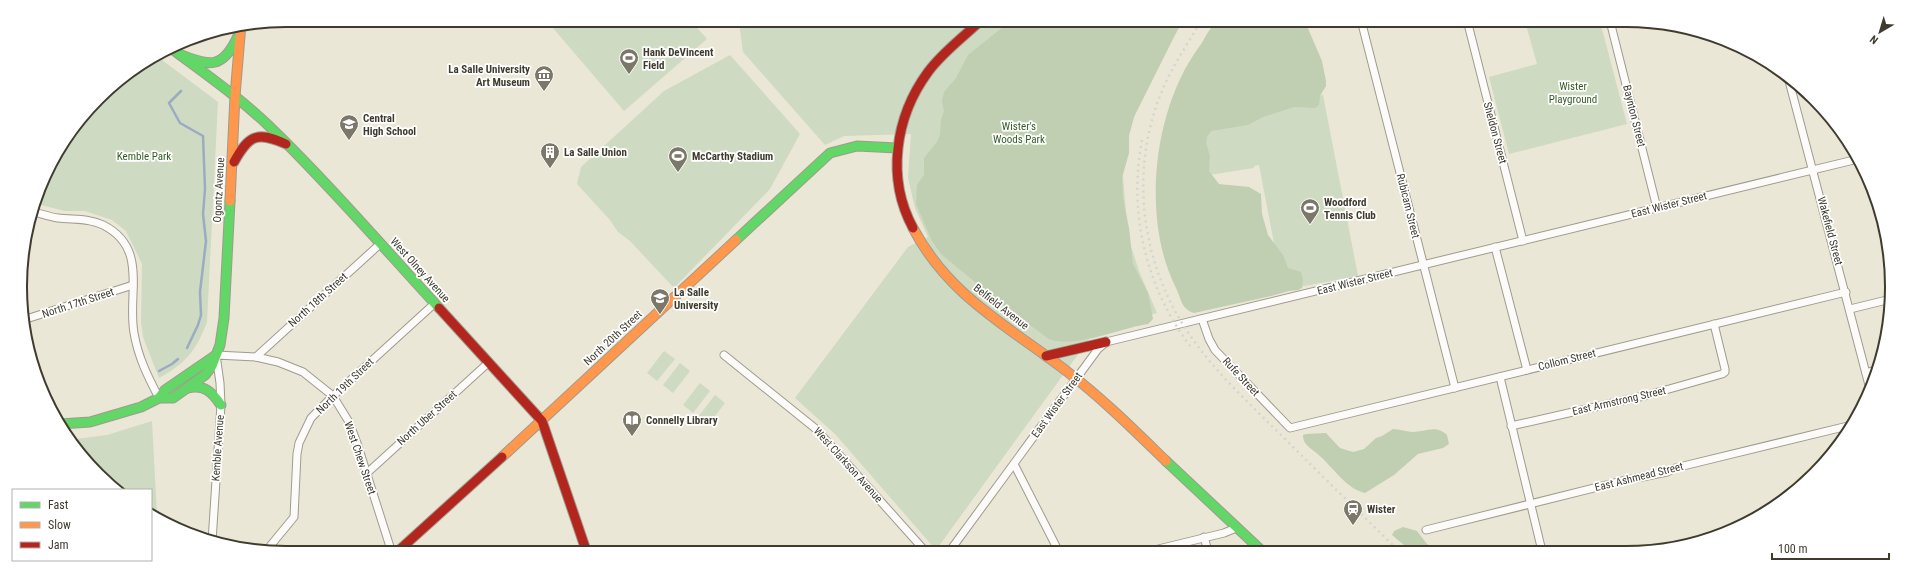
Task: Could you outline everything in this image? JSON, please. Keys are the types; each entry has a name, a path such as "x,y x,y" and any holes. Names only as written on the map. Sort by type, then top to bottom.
{"street":[{"name":"Belfield Avenue","path":"974,27 935,64 920,83 905,116 898,148 898,182 903,205 913,230 925,251 942,272 966,295 1077,379 1256,546"},
{"name":"Rubicam Street","path":"1363,27 1455,388"},
{"name":"Sheldon Street","path":"1469,27 1523,241"},
{"name":"Baynton Street","path":"1612,27 1657,208"},
{"path":"177,52 200,63 214,64 224,58 232,48 239,31"},
{"name":"Ogontz Avenue","path":"158,398 173,398 205,374 212,366 222,334 233,164 235,96 241,31"},
{"name":"West Olney Avenue","path":"176,52 235,96 286,144 542,421 585,546"},
{"name":"Wakefield Street","path":"1791,86 1846,292 1867,379"},
{"path":"233,164 243,145 255,137 267,136 286,144"},
{"name":"North 20th Street","path":"404,546 542,421 809,171 832,152 851,147 880,146 898,148"},
{"name":"East Wister Street","path":"954,546 1098,349 1106,342 1852,160"},
{"path":"38,213 56,218 89,220 103,225 117,234 129,251 133,263 132,314 136,344 141,362 158,398"},
{"name":"North 18th Street","path":"256,357 380,244"},
{"path":"1495,247 1527,370"},
{"name":"North 17th Street","path":"29,318 133,285"},
{"name":"Collom Street","path":"1290,428 1846,292"},
{"path":"1850,309 1884,301"},
{"name":"North 19th Street","path":"271,545 294,517 299,443 311,418 434,304"},
{"name":"Rufe Street","path":"1202,319 1209,339 1219,354 1290,428"},
{"name":"East Armstrong Street","path":"1511,426 1648,395 1725,372 1714,324"},
{"path":"1046,356 1106,342"},
{"name":"Ogontz Avenue","path":"67,424 90,422 141,407 158,398 165,390 216,355"},
{"name":"West Chew Street","path":"216,355 256,357 278,362 302,372 333,396 349,422 390,546"},
{"name":"Kemble Avenue","path":"212,535 221,405 216,355"},
{"name":"West Clarkson Avenue","path":"724,355 816,429 921,546"},
{"name":"North Uber Street","path":"366,474 488,363"},
{"path":"1866,373 1870,372"},
{"path":"1500,377 1541,546"},
{"path":"188,388 194,386 205,387 215,395 221,405"},
{"name":"East Ashmead Street","path":"1426,530 1667,472 1675,468 1844,426"},
{"path":"1014,464 1056,546"},
{"path":"1169,546 1224,533 1236,528"},
{"path":"1204,537 1206,546"}],"green space":[{"name":"Hank DeVincent Field","path":"696,27 707,39 624,111 553,28"},
{"name":"Wister's Woods Park","path":"740,27 1180,27 1140,93 1122,164 1128,237 1139,271 1157,313 1092,335 939,546 933,546 835,434 795,398 908,247 928,237 915,208 908,178 911,134 844,136 825,145 743,52"},
{"path":"1003,27 1179,27 1134,117 1129,135 1129,153 1122,178 1123,198 1129,228 1133,264 1148,293 1153,319 1148,324 1085,340 1060,341 1049,339 1009,310 941,254 932,241 916,204 917,185 924,175 924,158 937,142 940,135 941,120 944,111 942,101 944,92 956,78 968,55"},
{"path":"1212,27 1307,27 1322,61 1326,86 1320,96 1319,105 1315,108 1294,107 1263,117 1248,125 1211,131 1207,137 1206,143 1210,156 1209,171 1219,184 1249,187 1261,194 1262,214 1268,235 1283,255 1288,268 1301,272 1303,281 1302,288 1194,313 1186,309 1182,303 1165,260 1158,230 1156,198 1157,165 1162,132 1171,101 1183,72"},
{"name":"Wister Playground","path":"1527,27 1602,27 1627,124 1509,154 1489,77 1537,64"},
{"name":"McCarthy Stadium","path":"730,55 800,134 770,189 674,288 630,241 618,232 610,220 577,184 581,167 664,91"},
{"name":"Kemble Park","path":"161,60 218,102 207,322 199,341 189,355 176,367 159,378 143,337 141,322 142,264 126,231 112,220 85,211 65,211 40,205 47,187 62,157 91,115 115,91 142,71"},
{"name":"Woodford Tennis Club","path":"1323,95 1358,276 1283,290 1259,165 1254,166 1254,168 1209,175 1198,119"},
{"path":"664,351 675,359 657,381 647,373"},
{"path":"680,363 690,371 673,393 663,385"},
{"path":"700,383 710,391 693,413 683,405"},
{"path":"715,395 725,403 708,425 698,417"},
{"path":"152,421 157,511 152,508 152,489 125,489 115,482 91,458 77,439 107,435"},
{"path":"1393,429 1408,432 1417,432 1430,429 1439,430 1447,435 1449,444 1443,448 1418,454 1394,475 1365,493 1358,491 1341,478 1308,446 1304,441 1303,436 1306,434 1326,433 1340,448 1353,452 1364,449 1376,438"},
{"path":"1403,527 1417,531 1430,546 1405,546 1392,535 1394,531"}],"waterway":[{"path":"181,91 169,103 180,123 203,136 205,189 203,214 206,241 200,292 201,315 187,348"},
{"path":"159,371 178,359"}],"railway":[{"path":"1198,27 1177,60 1165,84 1153,116 1146,149 1143,183 1145,216 1151,249 1161,281 1176,312 1194,341 1225,379 1394,546"},
{"path":"1142,140 1138,167 1137,195 1139,222 1144,248 1162,299 1190,346"}],"traffic: fast":[{"path":"179,54 207,63 221,60 227,55 238,36"},
{"path":"176,52 258,115 334,193 439,308"},
{"path":"736,240 830,153 857,146 897,148"},
{"path":"67,424 90,422 141,407 159,398 173,398 205,375 212,366 220,345 224,318 230,201"},
{"path":"159,398 165,390 216,355"},
{"path":"188,388 199,387 207,390 221,405"},
{"path":"1166,461 1257,546"}],"traffic: slow":[{"path":"230,201 235,96 240,31"},
{"path":"913,228 928,252 944,273 963,292 982,309 1082,383 1166,461"},
{"path":"502,457 736,240"}],"traffic: jam":[{"path":"913,228 899,189 897,169 898,148 908,108 917,90 933,65 945,52 973,27"},
{"path":"234,162 244,146 255,138 268,138 286,144"},
{"path":"439,308 542,421 585,546"},
{"path":"1046,356 1106,342"},
{"path":"404,546 502,457"}],"place":[{"name":"Hank DeVincent Field","path":"629,75"},
{"name":"La Salle University Art Museum","path":"544,92"},
{"name":"Central High School","path":"349,141"},
{"name":"La Salle Union","path":"550,169"},
{"name":"McCarthy Stadium","path":"678,173"},
{"name":"Woodford Tennis Club","path":"1310,225"},
{"name":"La Salle University","path":"660,315"},
{"name":"Connelly Library","path":"632,437"},
{"name":"Wister","path":"1353,526"}]}
